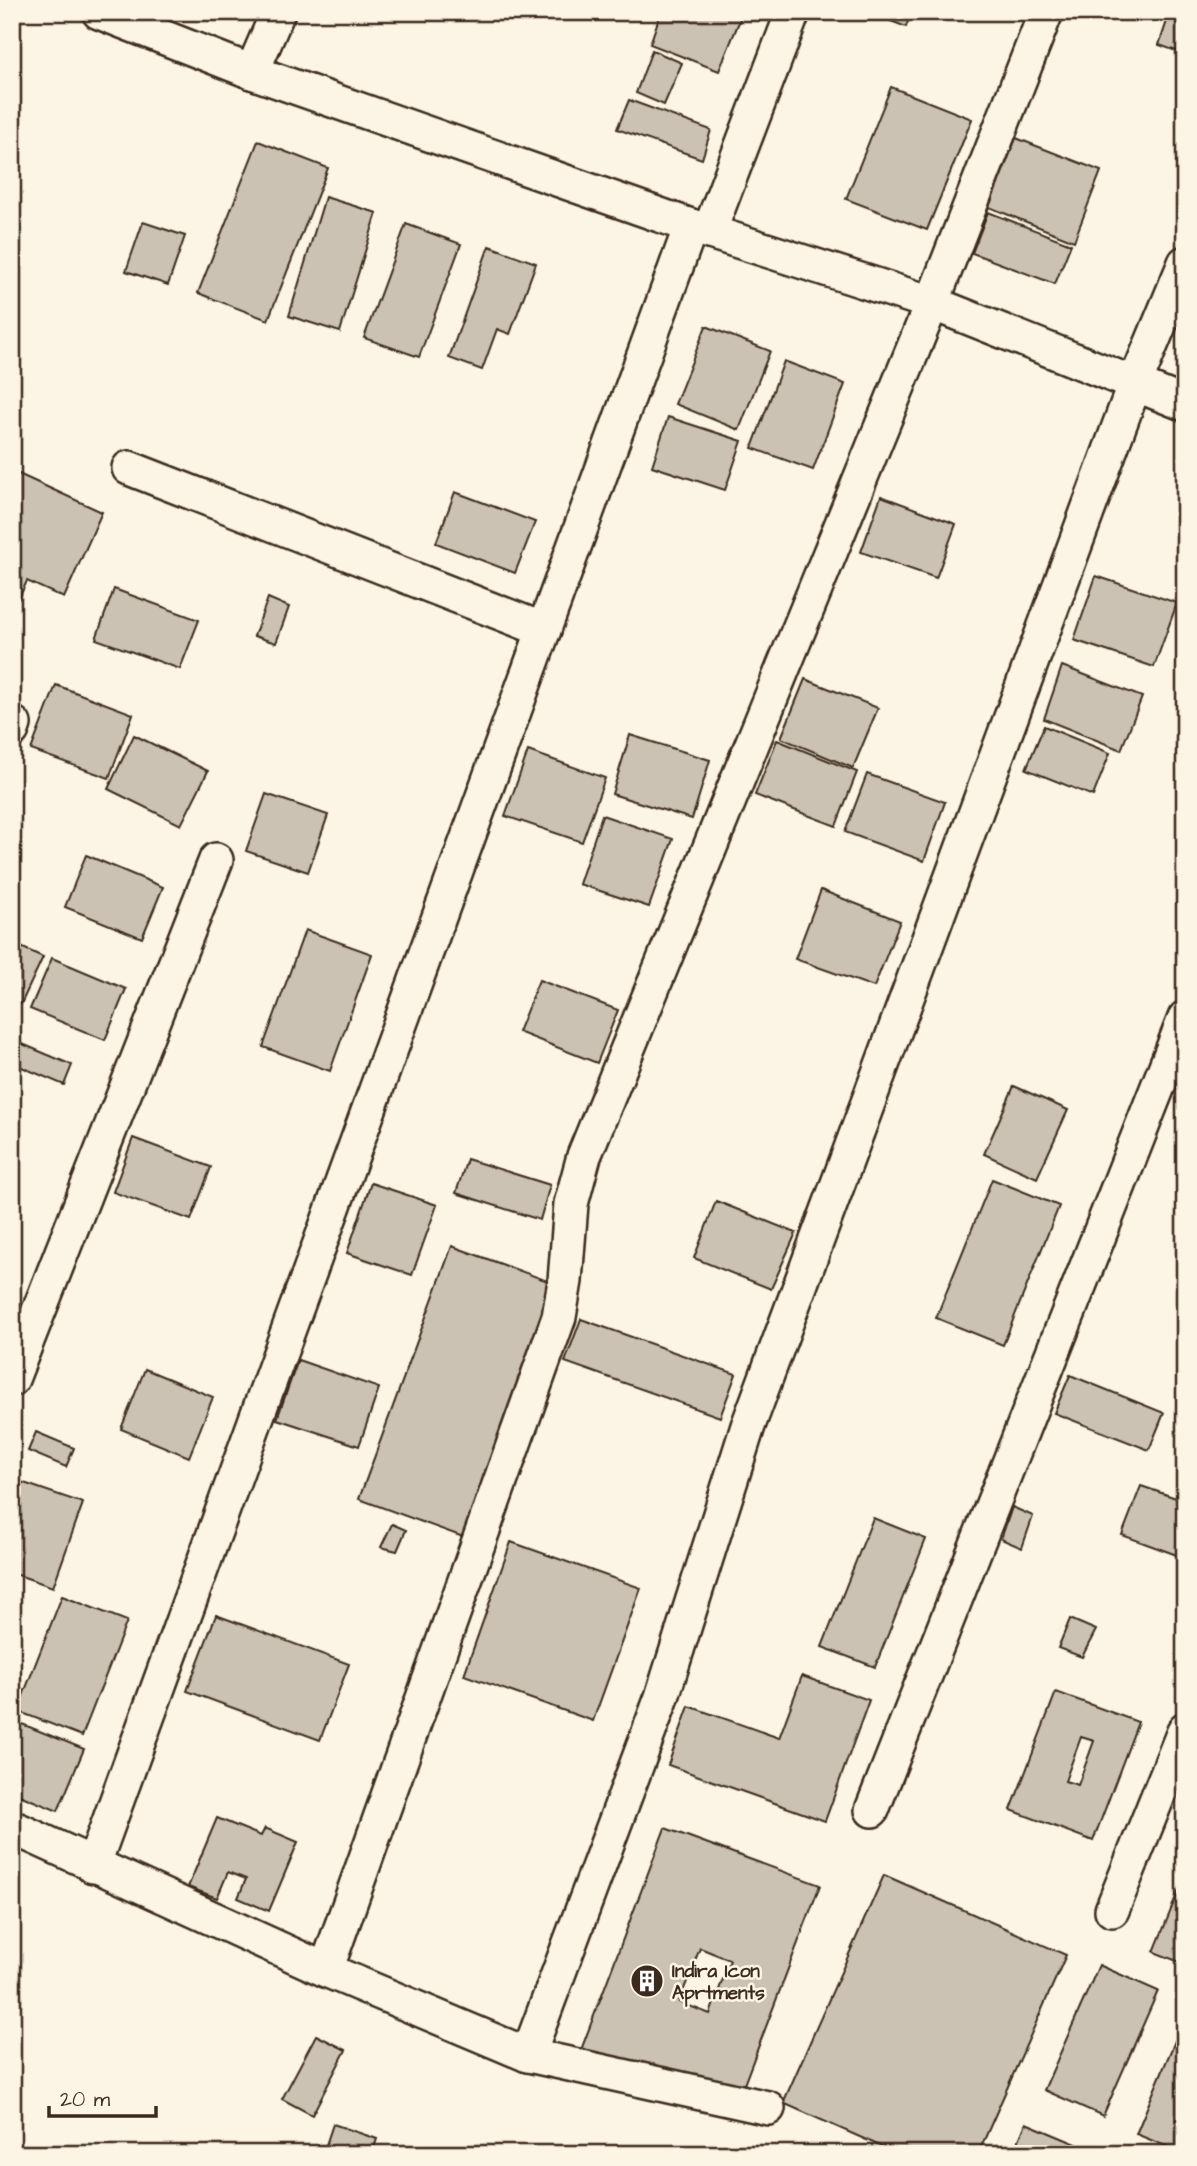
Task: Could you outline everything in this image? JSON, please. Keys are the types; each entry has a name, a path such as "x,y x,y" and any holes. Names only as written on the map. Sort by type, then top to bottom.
{"street":[{"path":"99,12 251,72 700,229 932,303 1134,386 1185,404"},
{"path":"251,72 278,12"},
{"path":"93,1866 544,630 700,229 793,12"},
{"path":"326,1970 559,1317 565,1281 571,1204 584,1156 932,303 1046,12"},
{"path":"528,2055 662,1697 748,1426 1134,386 1185,263"},
{"path":"129,468 544,630"},
{"path":"12,1379 216,860"},
{"path":"872,1810 1185,1018"},
{"path":"1112,1910 1185,1728"},
{"path":"12,1828 326,1970 528,2055 768,2108"}],"building":[{"path":"661,12 743,12 719,71 650,44"},
{"path":"868,12 911,12 906,27"},
{"path":"1170,12 1185,12 1185,54 1159,45"},
{"path":"652,50 682,63 664,105 636,93"},
{"path":"891,87 972,119 927,230 846,199"},
{"path":"629,100 711,130 702,159 617,129"},
{"path":"1016,138 1101,171 1074,241 989,207"},
{"path":"258,141 328,168 268,320 198,293"},
{"path":"325,197 377,213 340,332 289,316"},
{"path":"988,212 1071,244 1055,284 972,253"},
{"path":"143,222 185,236 168,285 126,271"},
{"path":"406,224 461,244 419,357 364,338"},
{"path":"489,246 536,263 510,334 497,329 482,370 449,358"},
{"path":"706,326 770,351 739,430 675,404"},
{"path":"784,361 845,384 813,470 752,448"},
{"path":"668,417 742,441 725,490 652,466"},
{"path":"12,471 102,512 64,598 27,581 12,613"},
{"path":"455,492 535,522 515,573 436,543"},
{"path":"881,496 956,524 936,578 861,552"},
{"path":"1096,576 1177,603 1154,667 1074,640"},
{"path":"114,589 199,620 180,669 96,639"},
{"path":"268,598 289,607 276,643 254,636"},
{"path":"1062,666 1142,697 1121,750 1044,719"},
{"path":"805,679 878,708 853,768 781,738"},
{"path":"56,685 133,714 109,778 31,750"},
{"path":"1044,726 1110,753 1093,796 1026,769"},
{"path":"134,735 208,771 181,825 108,789"},
{"path":"630,735 710,760 692,819 612,794"},
{"path":"777,740 857,772 836,826 755,795"},
{"path":"528,751 605,778 582,842 505,816"},
{"path":"867,774 945,802 924,861 845,832"},
{"path":"266,794 328,815 308,872 246,851"},
{"path":"602,815 673,839 649,907 579,884"},
{"path":"86,855 163,887 142,938 65,907"},
{"path":"821,890 900,921 874,987 795,959"},
{"path":"305,930 372,954 330,1071 263,1047"},
{"path":"12,943 43,957 21,1004 12,1000"},
{"path":"52,958 126,989 105,1040 30,1009"},
{"path":"539,980 618,1010 597,1063 518,1032"},
{"path":"20,1043 72,1065 64,1085 12,1063"},
{"path":"1014,1086 1068,1110 1037,1178 984,1154"},
{"path":"133,1138 211,1167 191,1220 113,1192"},
{"path":"467,1159 550,1185 540,1220 456,1193"},
{"path":"992,1179 1059,1206 1003,1345 936,1318"},
{"path":"371,1183 437,1205 412,1275 347,1253"},
{"path":"716,1201 796,1233 771,1289 694,1258"},
{"path":"452,1246 556,1284 463,1537 359,1499"},
{"path":"581,1319 736,1374 720,1417 565,1362"},
{"path":"298,1360 379,1388 359,1446 277,1419"},
{"path":"145,1369 213,1397 189,1457 121,1429"},
{"path":"1070,1375 1164,1413 1149,1450 1054,1413"},
{"path":"36,1432 74,1448 66,1467 28,1451"},
{"path":"12,1479 83,1503 53,1587 12,1573"},
{"path":"1141,1486 1185,1501 1185,1558 1122,1535"},
{"path":"1012,1507 1033,1516 1022,1548 1001,1539"},
{"path":"873,1518 926,1539 875,1667 822,1647"},
{"path":"392,1524 406,1530 397,1551 381,1547"},
{"path":"511,1542 641,1588 593,1721 464,1675"},
{"path":"62,1596 127,1621 82,1736 17,1711"},
{"path":"216,1615 349,1664 320,1740 187,1691"},
{"path":"1070,1619 1096,1630 1082,1657 1058,1648"},
{"path":"802,1676 869,1700 825,1821 668,1765 689,1706 779,1738"},
{"path":"1056,1692 1138,1722 1093,1841 1011,1810","holes":["1081,1737 1094,1741 1078,1785 1065,1781"]},
{"path":"12,1720 84,1749 58,1811 12,1792"},
{"path":"217,1818 261,1836 265,1828 298,1842 269,1911 238,1898 246,1879 228,1872 217,1898 188,1887"},
{"name":"Indira Icon Aprtments","path":"665,1828 820,1885 732,2116 578,2058","holes":["700,1948 730,1960 710,2014 679,2002"]},
{"path":"884,1875 1066,1955 978,2154 898,2154 783,2103"},
{"path":"1185,1875 1185,1964 1154,1952"},
{"path":"1099,1965 1158,1991 1103,2116 1044,2090"},
{"path":"1185,2017 1185,2154 1136,2134"},
{"path":"316,2035 346,2050 312,2115 282,2099"},
{"path":"1026,2123 1100,2154 1013,2154"},
{"path":"333,2124 377,2139 372,2154 323,2154"}],"place":[{"name":"Indira Icon Aprtments","path":"647,1981"}]}
